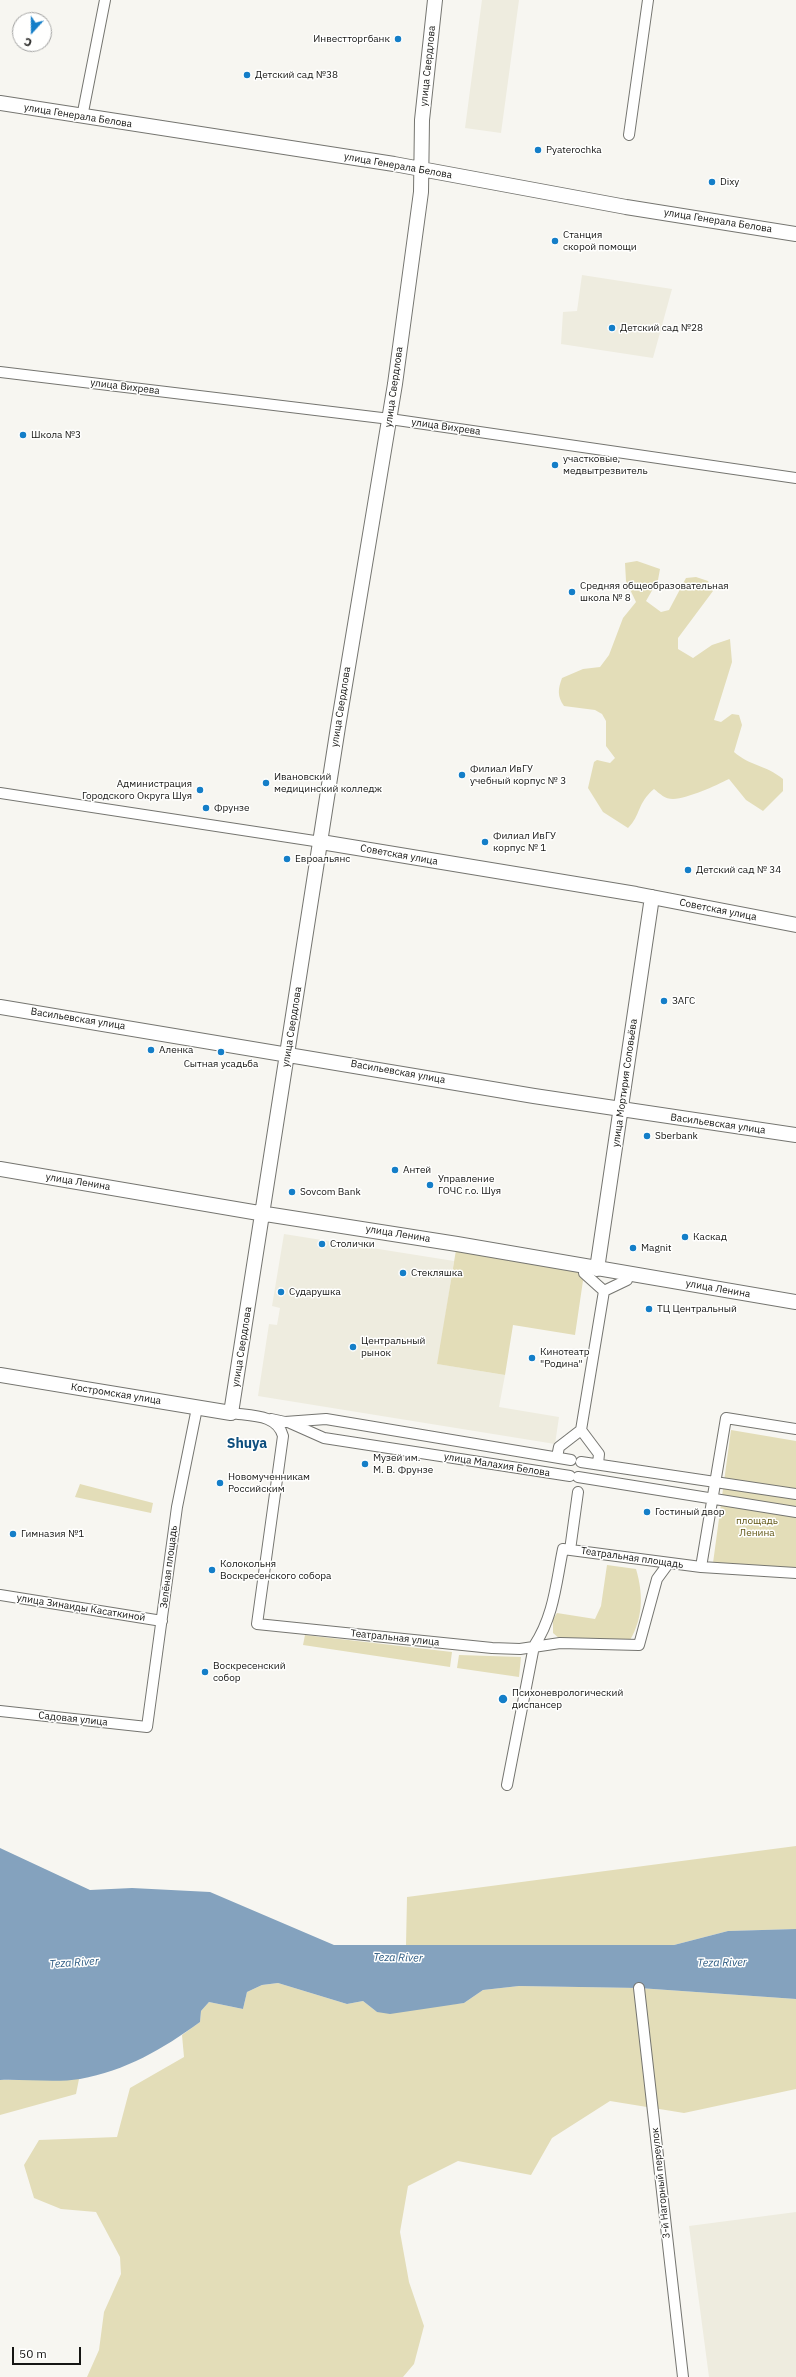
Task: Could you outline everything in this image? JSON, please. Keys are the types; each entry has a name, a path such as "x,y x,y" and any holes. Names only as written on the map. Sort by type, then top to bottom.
{"main road":[{"name":"улица Свердлова","path":"231,1413 261,1213 390,419 421,192 422,120 435,0"},
{"name":"улица Генерала Белова","path":"0,103 422,170 626,207 796,234"},
{"name":"Советская улица","path":"321,842 652,897 796,925"},
{"name":"улица Мортирия Соловьёва","path":"591,1271 621,1110 652,897"},
{"name":"Васильевская улица","path":"0,1007 288,1053 621,1110 796,1135"},
{"name":"улица Ленина","path":"0,1169 457,1244 591,1271 796,1302"},
{"name":"Костромская улица","path":"0,1375 231,1413"}],"street":[{"path":"82,117 105,0"},
{"path":"629,135 648,0"},
{"name":"улица Вихрева","path":"0,372 390,419 796,478"},
{"name":"Советская улица","path":"0,793 321,842"},
{"path":"557,1457 559,1447 581,1430 604,1291 591,1271"},
{"path":"604,1291 627,1280"},
{"name":"Зелёная площадь","path":"147,1727 177,1507 197,1408"},
{"path":"231,1413 269,1419"},
{"path":"796,1429 726,1418 701,1567 796,1573"},
{"name":"улица Малахия Белова","path":"269,1419 285,1422 324,1438 712,1499"},
{"name":"Театральная улица","path":"269,1419 280,1427 283,1436 257,1624 492,1648 520,1648 560,1643 639,1645 657,1579 668,1564"},
{"name":"улица Малахия Белова","path":"285,1422 326,1420 581,1462 715,1482"},
{"path":"581,1430 599,1454 598,1464"},
{"name":"улица Малахия Белова","path":"571,1460 565,1467 574,1477"},
{"path":"574,1477 584,1470 581,1462"},
{"path":"715,1482 796,1494"},
{"path":"508,1785 534,1646 545,1629 551,1613 578,1492"},
{"path":"712,1499 796,1512"},
{"name":"Театральная площадь","path":"566,1549 668,1564 701,1567"},
{"name":"улица Зинаиды Касаткиной","path":"0,1595 162,1621"},
{"name":"Садовая улица","path":"0,1711 147,1727"},
{"name":"3-й Нагорный переулок","path":"639,1988 684,2377"}],"shaded area":[{"path":"482,0 519,0 501,133 465,128"},
{"name":"Детский сад №28","path":"582,275 672,289 653,358 561,344 563,312 577,311"},
{"name":"Центральный рынок","path":"284,1234 454,1261 438,1364 505,1375 499,1407 559,1417 555,1444 258,1396 269,1324 277,1325 280,1308 272,1306"},
{"path":"796,2212 796,2377 709,2377 689,2226"}],"green space":[{"path":"637,561 660,569 658,580 646,601 661,612 669,610 686,578 696,577 708,581 713,591 678,638 678,649 693,658 712,645 730,639 732,662 714,720 721,722 732,714 739,715 742,725 734,752 740,757 777,774 783,779 783,791 763,811 746,800 729,779 694,794 673,799 665,797 654,789 645,799 628,828 603,812 588,788 594,762 597,760 610,763 615,758 606,746 606,721 602,714 595,710 564,706 559,696 560,686 562,678 583,669 600,667 609,655 623,618 636,602 626,581 625,563"},
{"path":"457,1244 585,1267 575,1335 513,1325 505,1375 437,1364"},
{"name":"площадь Ленина","path":"731,1430 796,1441 796,1568 713,1563"},
{"path":"80,1484 153,1503 151,1513 75,1497"},
{"path":"607,1565 636,1569 639,1579 641,1599 639,1618 627,1645 560,1639 553,1633 553,1619 557,1613 595,1619 601,1606"},
{"path":"305,1635 452,1652 450,1667 303,1645"},
{"path":"459,1655 521,1657 519,1677 457,1668"},
{"path":"796,1846 796,1929 728,1931 674,1945 406,1945 407,1897"},
{"path":"278,1983 347,2004 363,2001 377,2012 464,2003 483,1990 519,1986 639,1988 796,1999 796,2089 684,2113 610,2101 552,2138 531,2175 458,2161 408,2186 400,2232 409,2282 424,2326 414,2364 403,2377 87,2377 99,2350 104,2312 121,2274 120,2257 96,2212 61,2209 34,2198 24,2165 39,2140 117,2137 130,2088 184,2057 182,2035 200,2022 201,2011 209,2002 243,2009 247,1992 262,1985"},
{"path":"79,2079 76,2094 0,2115 0,2080"}],"water":[{"name":"Teza River","path":"0,1848 90,1890 132,1888 210,1892 334,1945 674,1945 728,1931 796,1929 796,1999 639,1988 519,1986 483,1990 464,2003 390,2014 377,2012 363,2001 347,2004 278,1983 262,1985 247,1992 243,2009 209,2002 201,2011 200,2022 158,2050 113,2071 71,2080 0,2080"}],"place":[{"name":"Инвестторгбанк","path":"398,39"},
{"name":"Детский сад №38","path":"247,75"},
{"name":"Pyaterochka","path":"538,150"},
{"name":"Dixy","path":"712,182"},
{"name":"Станция скорой помощи","path":"555,241"},
{"name":"Детский сад №28","path":"612,328"},
{"name":"Школа №3","path":"23,435"},
{"name":"участковые, медвытрезвитель","path":"555,465"},
{"name":"Средняя общеобразовательная школа № 8","path":"572,592"},
{"name":"Филиал ИвГУ учебный корпус № 3","path":"462,775"},
{"name":"Ивановский медицинский колледж","path":"266,783"},
{"name":"Администрация Городского Округа Шуя","path":"200,790"},
{"name":"Фрунзе","path":"206,808"},
{"name":"Филиал ИвГУ корпус № 1","path":"485,842"},
{"name":"Евроальянс","path":"287,859"},
{"name":"Детский сад № 34","path":"688,870"},
{"name":"ЗАГС","path":"664,1001"},
{"name":"Аленка","path":"151,1050"},
{"name":"Сытная усадьба","path":"221,1052"},
{"name":"Sberbank","path":"647,1136"},
{"name":"Антей","path":"395,1170"},
{"name":"Управление ГОЧС г.о. Шуя","path":"430,1185"},
{"name":"Sovcom Bank","path":"292,1192"},
{"name":"Каскад","path":"685,1237"},
{"name":"Столички","path":"322,1244"},
{"name":"Magnit","path":"633,1248"},
{"name":"Стекляшка","path":"403,1273"},
{"name":"Сударушка","path":"281,1292"},
{"name":"ТЦ Центральный","path":"649,1309"},
{"name":"Центральный рынок","path":"353,1347"},
{"name":"Кинотеатр \"Родина\"","path":"532,1358"},
{"name":"Музей им. М. В. Фрунзе","path":"365,1464"},
{"name":"Новомученникам Российским","path":"220,1483"},
{"name":"Гостиный двор","path":"647,1512"},
{"name":"Гимназия №1","path":"13,1534"},
{"name":"Колокольня Воскресенского собора","path":"212,1570"},
{"name":"Воскресенский собор","path":"205,1672"},
{"name":"Психоневрологический диспансер","path":"503,1699"}],"district":[{"name":"Shuya","path":"247,1444"}]}
